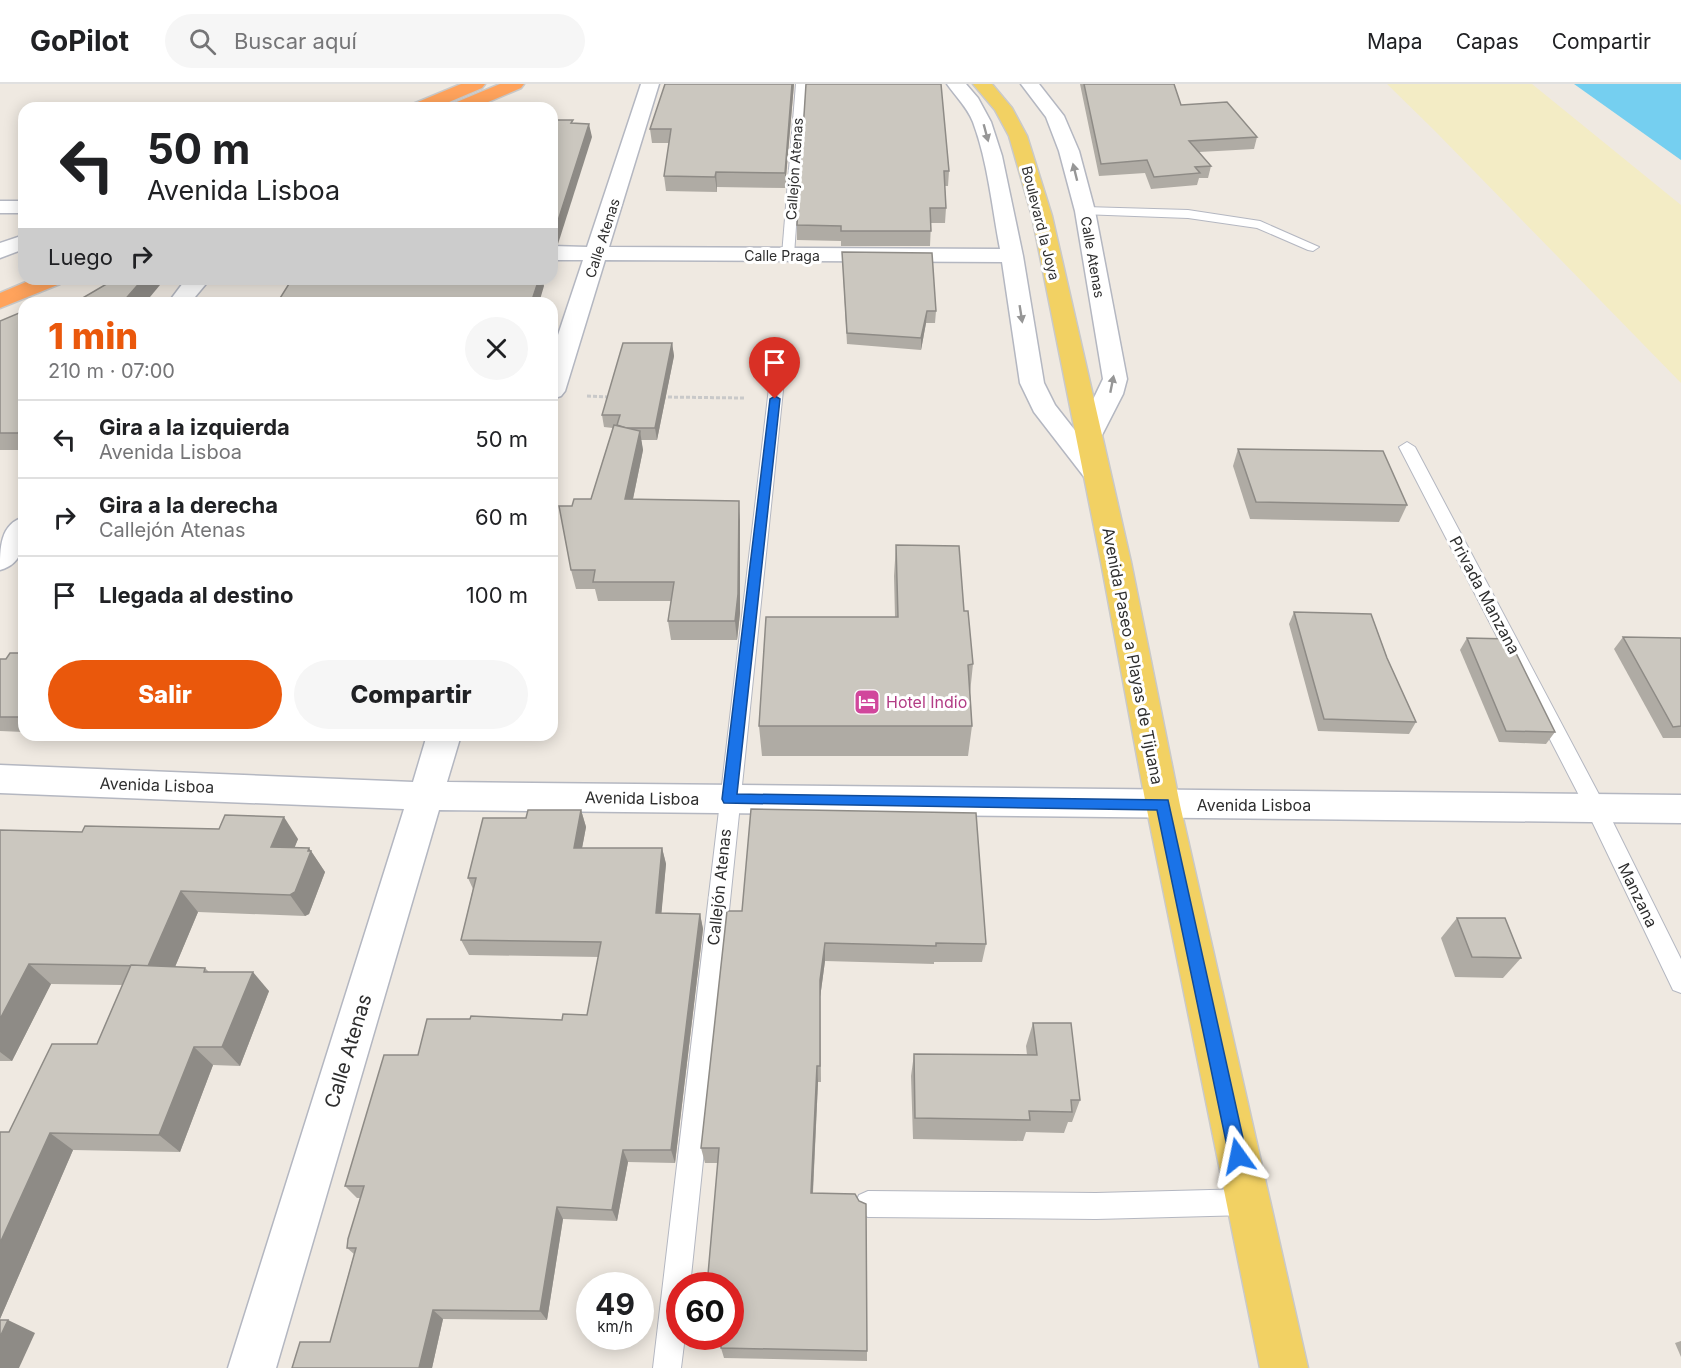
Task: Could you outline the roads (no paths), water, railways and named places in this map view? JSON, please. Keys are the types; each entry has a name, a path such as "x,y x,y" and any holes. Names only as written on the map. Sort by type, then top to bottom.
{"highway":[{"path":"433,102 476,84"},
{"path":"472,102 515,84"},
{"path":"0,280 18,272"},
{"path":"0,301 38,285"}],"main road":[{"name":"Boulevard la Joya","path":"982,84 1004,108 1018,136 1042,216 1076,373"},
{"name":"Avenida Paseo a Playas de Tijuana","path":"1076,373 1116,562 1163,805 1284,1368"}],"street":[{"name":"Calle Atenas","path":"558,373 650,84"},
{"name":"Avenida Paseo a Playas de Tijuana","path":"956,84 969,98 982,122 1012,256 1032,383 1043,407 1092,455"},
{"name":"Calle Atenas","path":"1030,84 1055,116 1069,151 1085,211 1115,379 1092,455"},
{"path":"0,207 18,207"},
{"path":"0,251 18,244"},
{"name":"Calle Praga","path":"558,253 1012,256"},
{"path":"183,297 192,285"},
{"path":"0,560 18,534"},
{"name":"Calle Atenas","path":"252,1368 442,741"},
{"name":"Avenida Lisboa","path":"0,779 425,796 1681,809"}],"lane":[{"name":"Callejón Atenas","path":"788,255 801,84"},
{"path":"1085,211 1188,214 1260,225 1313,247"},
{"name":"Callejón Atenas","path":"668,1368 778,371"},
{"name":"Privada Manzana","path":"1407,447 1596,808"},
{"name":"Manzana","path":"1596,808 1681,983"},
{"path":"868,1204 1096,1206 1248,1202"}],"water":[{"path":"1574,84 1681,84 1681,160"}],"place":[{"name":"Hotel Indio","path":"867,702"}]}
